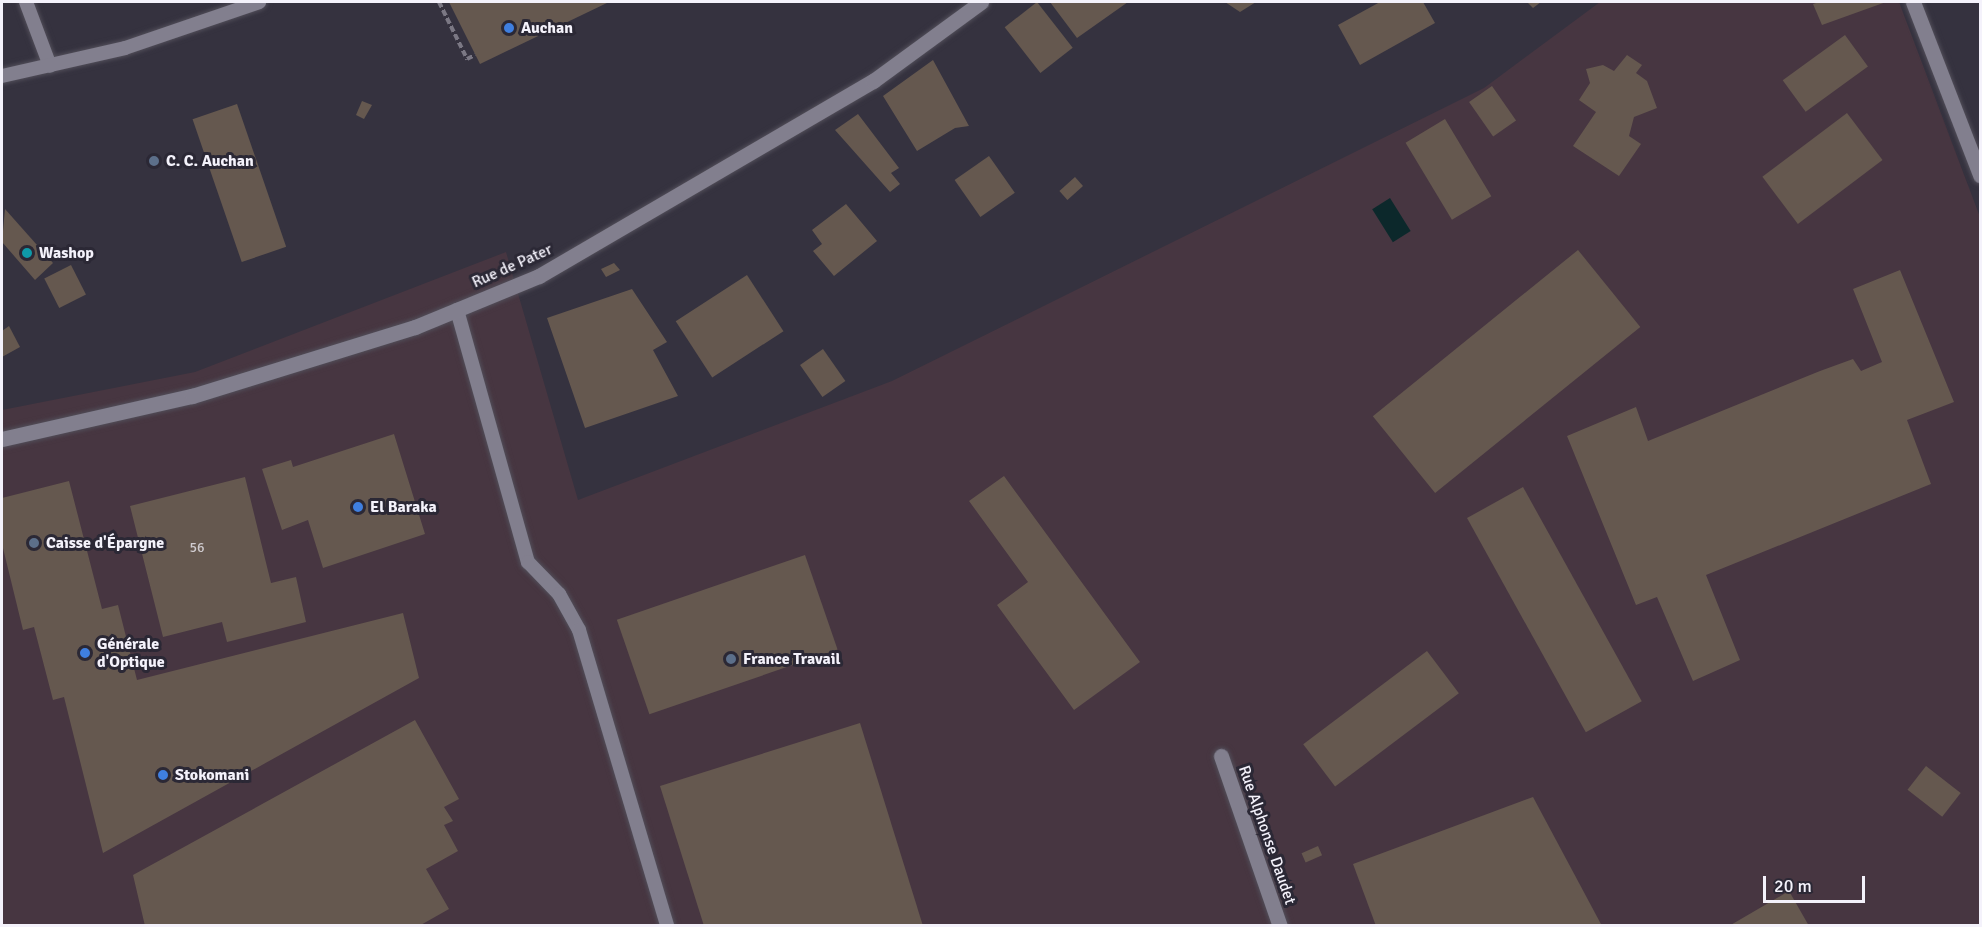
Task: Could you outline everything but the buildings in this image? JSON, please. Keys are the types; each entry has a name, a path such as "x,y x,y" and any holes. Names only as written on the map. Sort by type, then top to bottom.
{"street":[{"name":"Rue de Pater","path":"2,439 192,396 457,310 539,276 682,197 873,81 981,2"},
{"path":"1916,3 1980,175"},
{"name":"Rue Alphonse Daudet","path":"1221,756 1280,926"}],"lane":[{"path":"26,2 50,66"},
{"path":"2,76 125,48 259,2"},
{"path":"457,310 528,562 559,594 579,630 667,926"}],"path":[{"path":"439,2 467,59 475,55"}],"shaded area":[{"path":"1600,2 1899,2 1980,217 1980,925 2,926 2,410 195,372 506,252 578,500 892,381 1484,88"},
{"path":"1390,198 1411,231 1393,242 1372,209"}],"place":[{"name":"Auchan","path":"509,28"},
{"name":"C. C. Auchan","path":"154,161"},
{"name":"Washop","path":"27,253"},
{"name":"El Baraka","path":"358,507"},
{"name":"Caisse d'Épargne","path":"34,543"},
{"name":"Générale d'Optique","path":"85,653"},
{"name":"France Travail","path":"731,659"},
{"name":"Stokomani","path":"163,775"}]}
